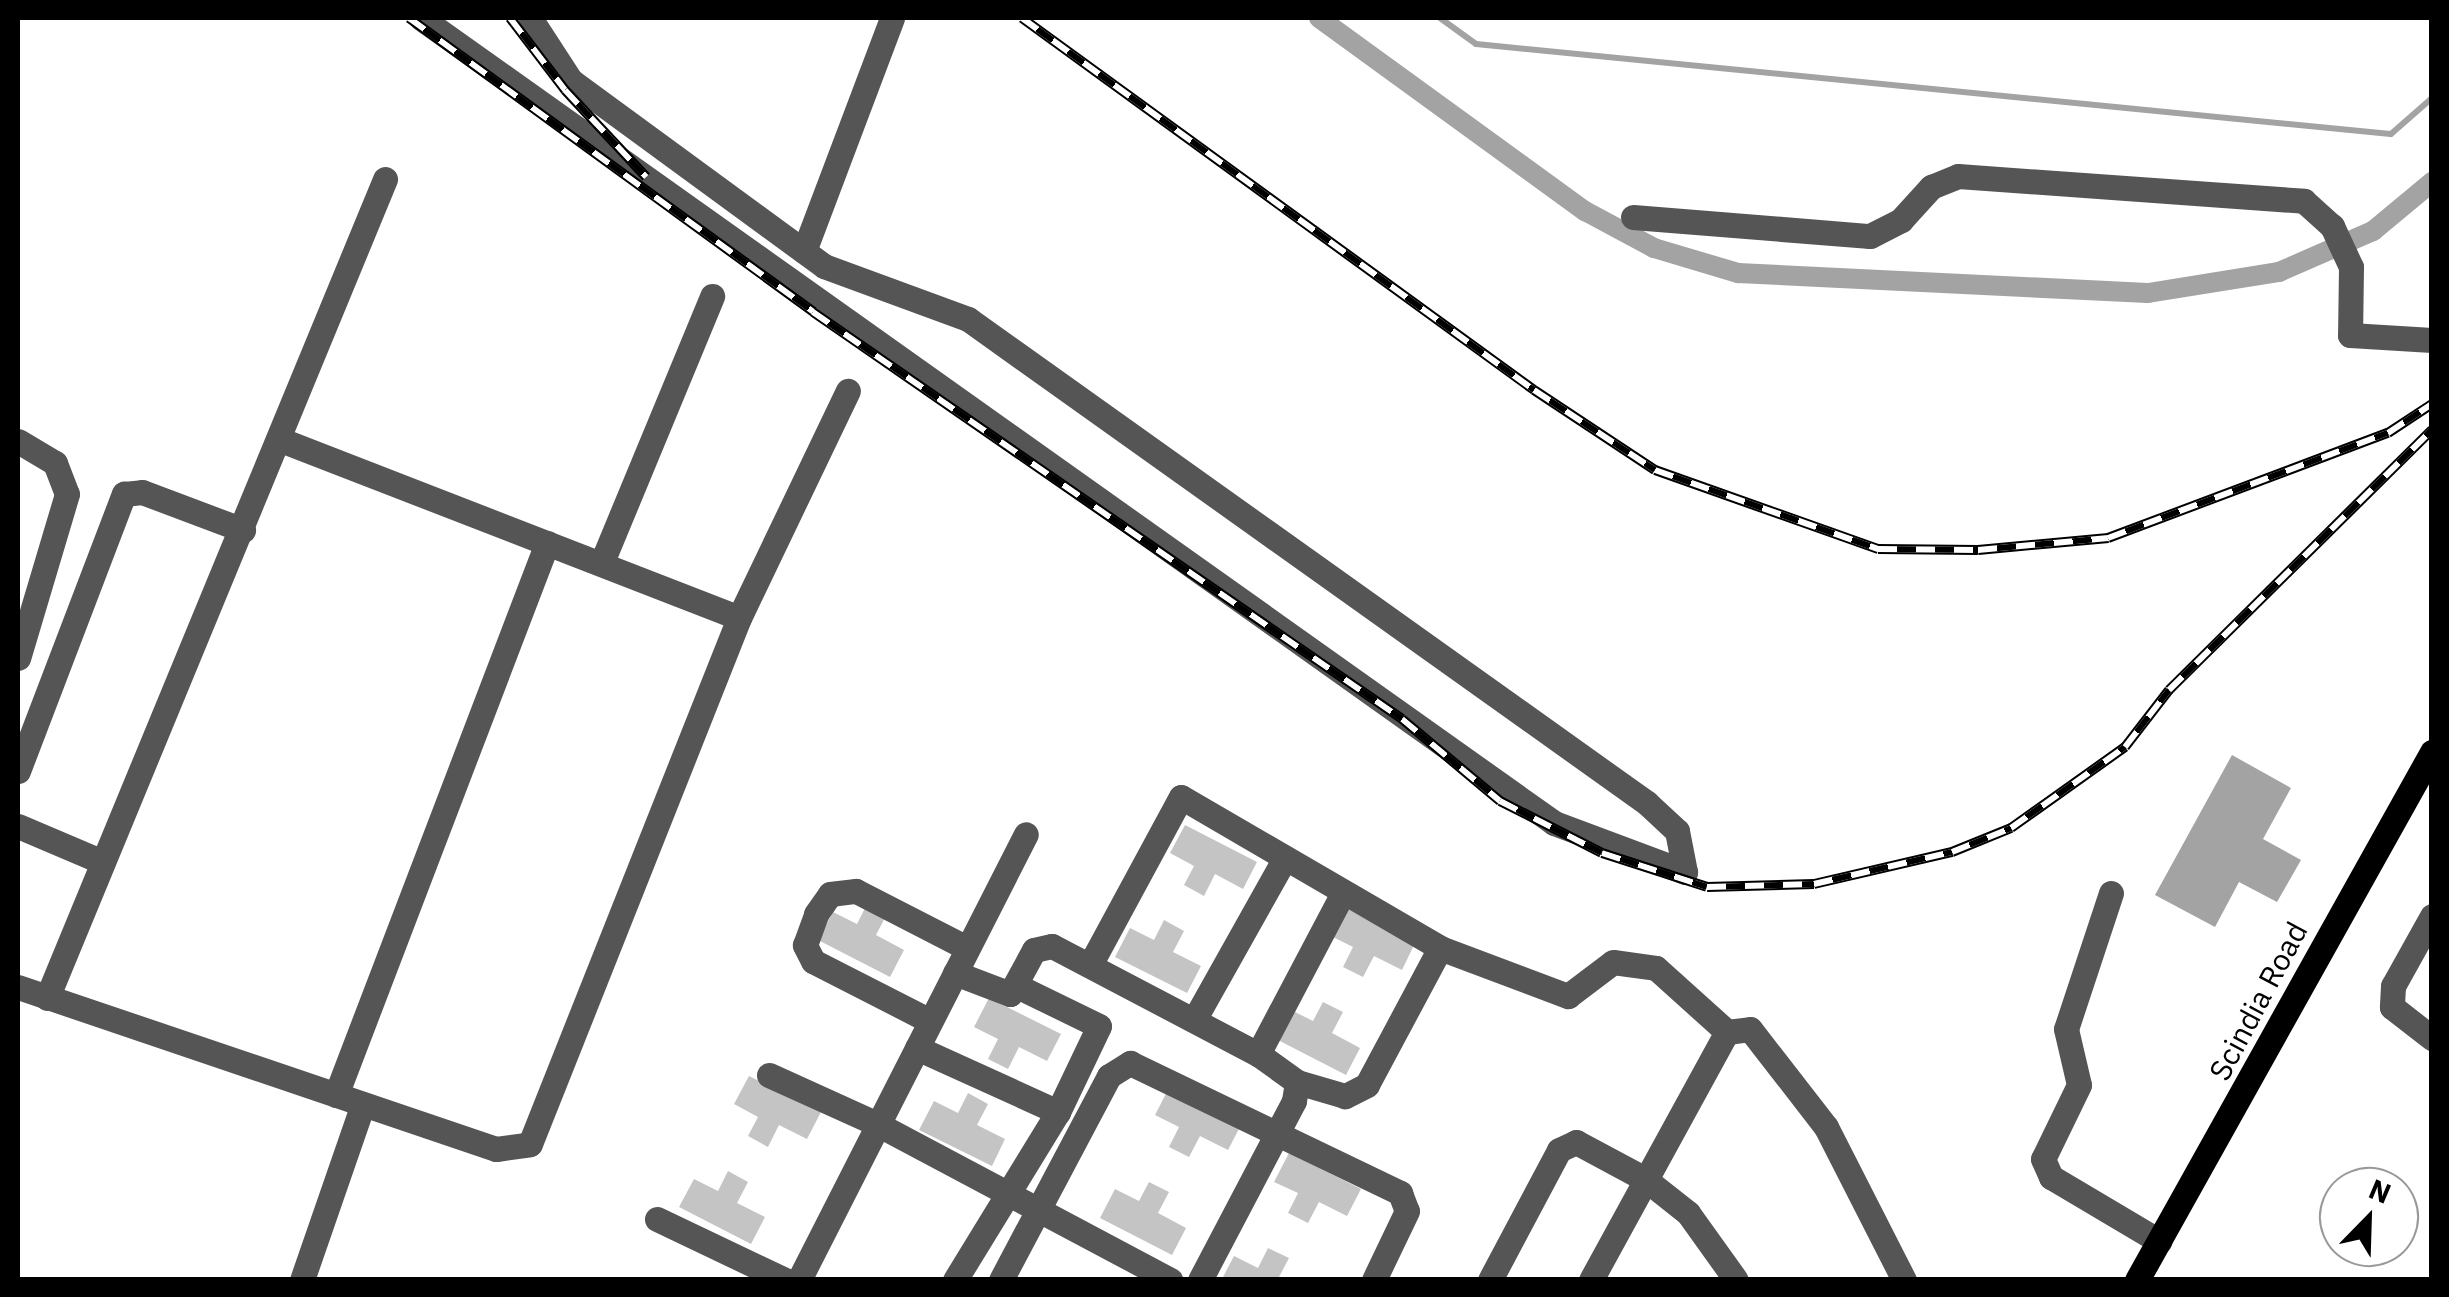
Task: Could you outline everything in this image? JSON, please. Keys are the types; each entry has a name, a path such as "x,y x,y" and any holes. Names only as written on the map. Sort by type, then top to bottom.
{"main road":[{"name":"Scindia Road","path":"2149,1278 2159,1241 2265,1075 2432,752"},
{"name":"Scindia Road","path":"2149,1278 2432,779"}],"street":[{"path":"420,18 1554,823 1684,872 1676,831 1648,803 968,319 946,306 848,280 804,251 570,81 530,18"},
{"path":"804,251 892,18"},
{"path":"1632,217 1870,236 1902,220 1931,187 1958,176 2304,201 2332,226 2352,268 2350,335 2432,340"},
{"path":"47,998 281,440 384,179"},
{"path":"602,562 712,296"},
{"path":"18,988 496,1149 530,1144 739,618 848,391"},
{"path":"281,440 739,618"},
{"path":"18,441 55,463 67,494 18,658"},
{"path":"18,771 124,494 142,492 243,530"},
{"path":"336,1095 518,611 547,544"},
{"path":"1090,965 1181,797 1440,948 1568,996 1613,962 1656,968 1727,1032 1750,1029 1768,1044 1857,1180 1904,1280"},
{"path":"18,826 103,862"},
{"path":"800,1280 1026,834"},
{"path":"1194,1020 1285,858"},
{"path":"930,1020 813,961 805,945 816,914 830,894 856,892 968,948"},
{"path":"2112,893 2066,1029 2080,1085 2042,1158 2051,1177 2159,1241"},
{"path":"1258,1054 1343,894"},
{"path":"2432,916 2393,986 2392,1007 2432,1038"},
{"path":"955,974 996,994 1019,986 1042,944 1090,965 1258,1054 1297,1082 1345,1096 1366,1085 1440,948"},
{"path":"955,1280 1058,1112 1099,1026 1019,986"},
{"path":"1590,1280 1727,1032"},
{"path":"916,1048 1058,1112"},
{"path":"1001,1280 1116,1066 1130,1062 1400,1193 1406,1212 1383,1277"},
{"path":"768,1075 879,1125 1170,1280"},
{"path":"1200,1280 1276,1134 1297,1082"},
{"path":"302,1280 363,1104"},
{"path":"1490,1280 1566,1144 1588,1146 1646,1179 1703,1226 1736,1280"},
{"path":"657,1218 785,1280"}],"shaded area":[{"path":"2232,755 2291,788 2263,839 2301,860 2277,902 2239,882 2215,927 2155,895"}],"building":[{"path":"1185,825 1257,862 1243,889 1215,874 1204,896 1184,885 1194,866 1170,853"},
{"path":"867,904 887,914 876,935 904,950 890,977 818,940 833,912 857,924"},
{"path":"1343,906 1415,943 1402,970 1374,956 1363,977 1343,967 1353,947 1329,935"},
{"path":"1164,920 1184,931 1173,952 1201,966 1187,993 1115,957 1130,928 1154,940"},
{"path":"989,998 1061,1034 1047,1061 1019,1047 1008,1069 988,1059 998,1039 974,1027"},
{"path":"1323,1002 1343,1012 1332,1033 1360,1048 1346,1075 1274,1038 1289,1009 1313,1021"},
{"path":"749,1076 821,1112 807,1139 779,1125 768,1147 748,1136 758,1117 734,1104"},
{"path":"1170,1086 1242,1123 1228,1150 1200,1136 1189,1157 1169,1147 1179,1127 1155,1115"},
{"path":"968,1093 988,1104 977,1125 1005,1139 992,1166 919,1130 934,1101 958,1113"},
{"path":"1289,1153 1361,1189 1347,1216 1319,1202 1308,1223 1288,1213 1298,1193 1274,1182"},
{"path":"728,1171 748,1182 737,1203 765,1217 751,1244 679,1207 694,1179 718,1191"},
{"path":"1149,1182 1169,1192 1158,1213 1186,1228 1172,1255 1100,1218 1115,1189 1139,1201"},
{"path":"1268,1248 1289,1258 1278,1279 1222,1279 1234,1256 1258,1268"}],"waterway":[{"path":"1319,18 1585,211 1654,248 1738,273 2148,293 2279,272 2373,231 2432,182"},
{"path":"1440,18 1476,44 2391,134 2432,98"}],"railway":[{"path":"409,18 813,312 1402,719 1500,801 1602,853 1707,887 1814,884 1952,852 2011,828 2125,747 2169,690 2432,430"},
{"path":"510,18 565,90 646,177"},
{"path":"1022,18 1534,390 1655,470 1878,549 1978,550 2108,538 2388,433 2432,404"}]}
